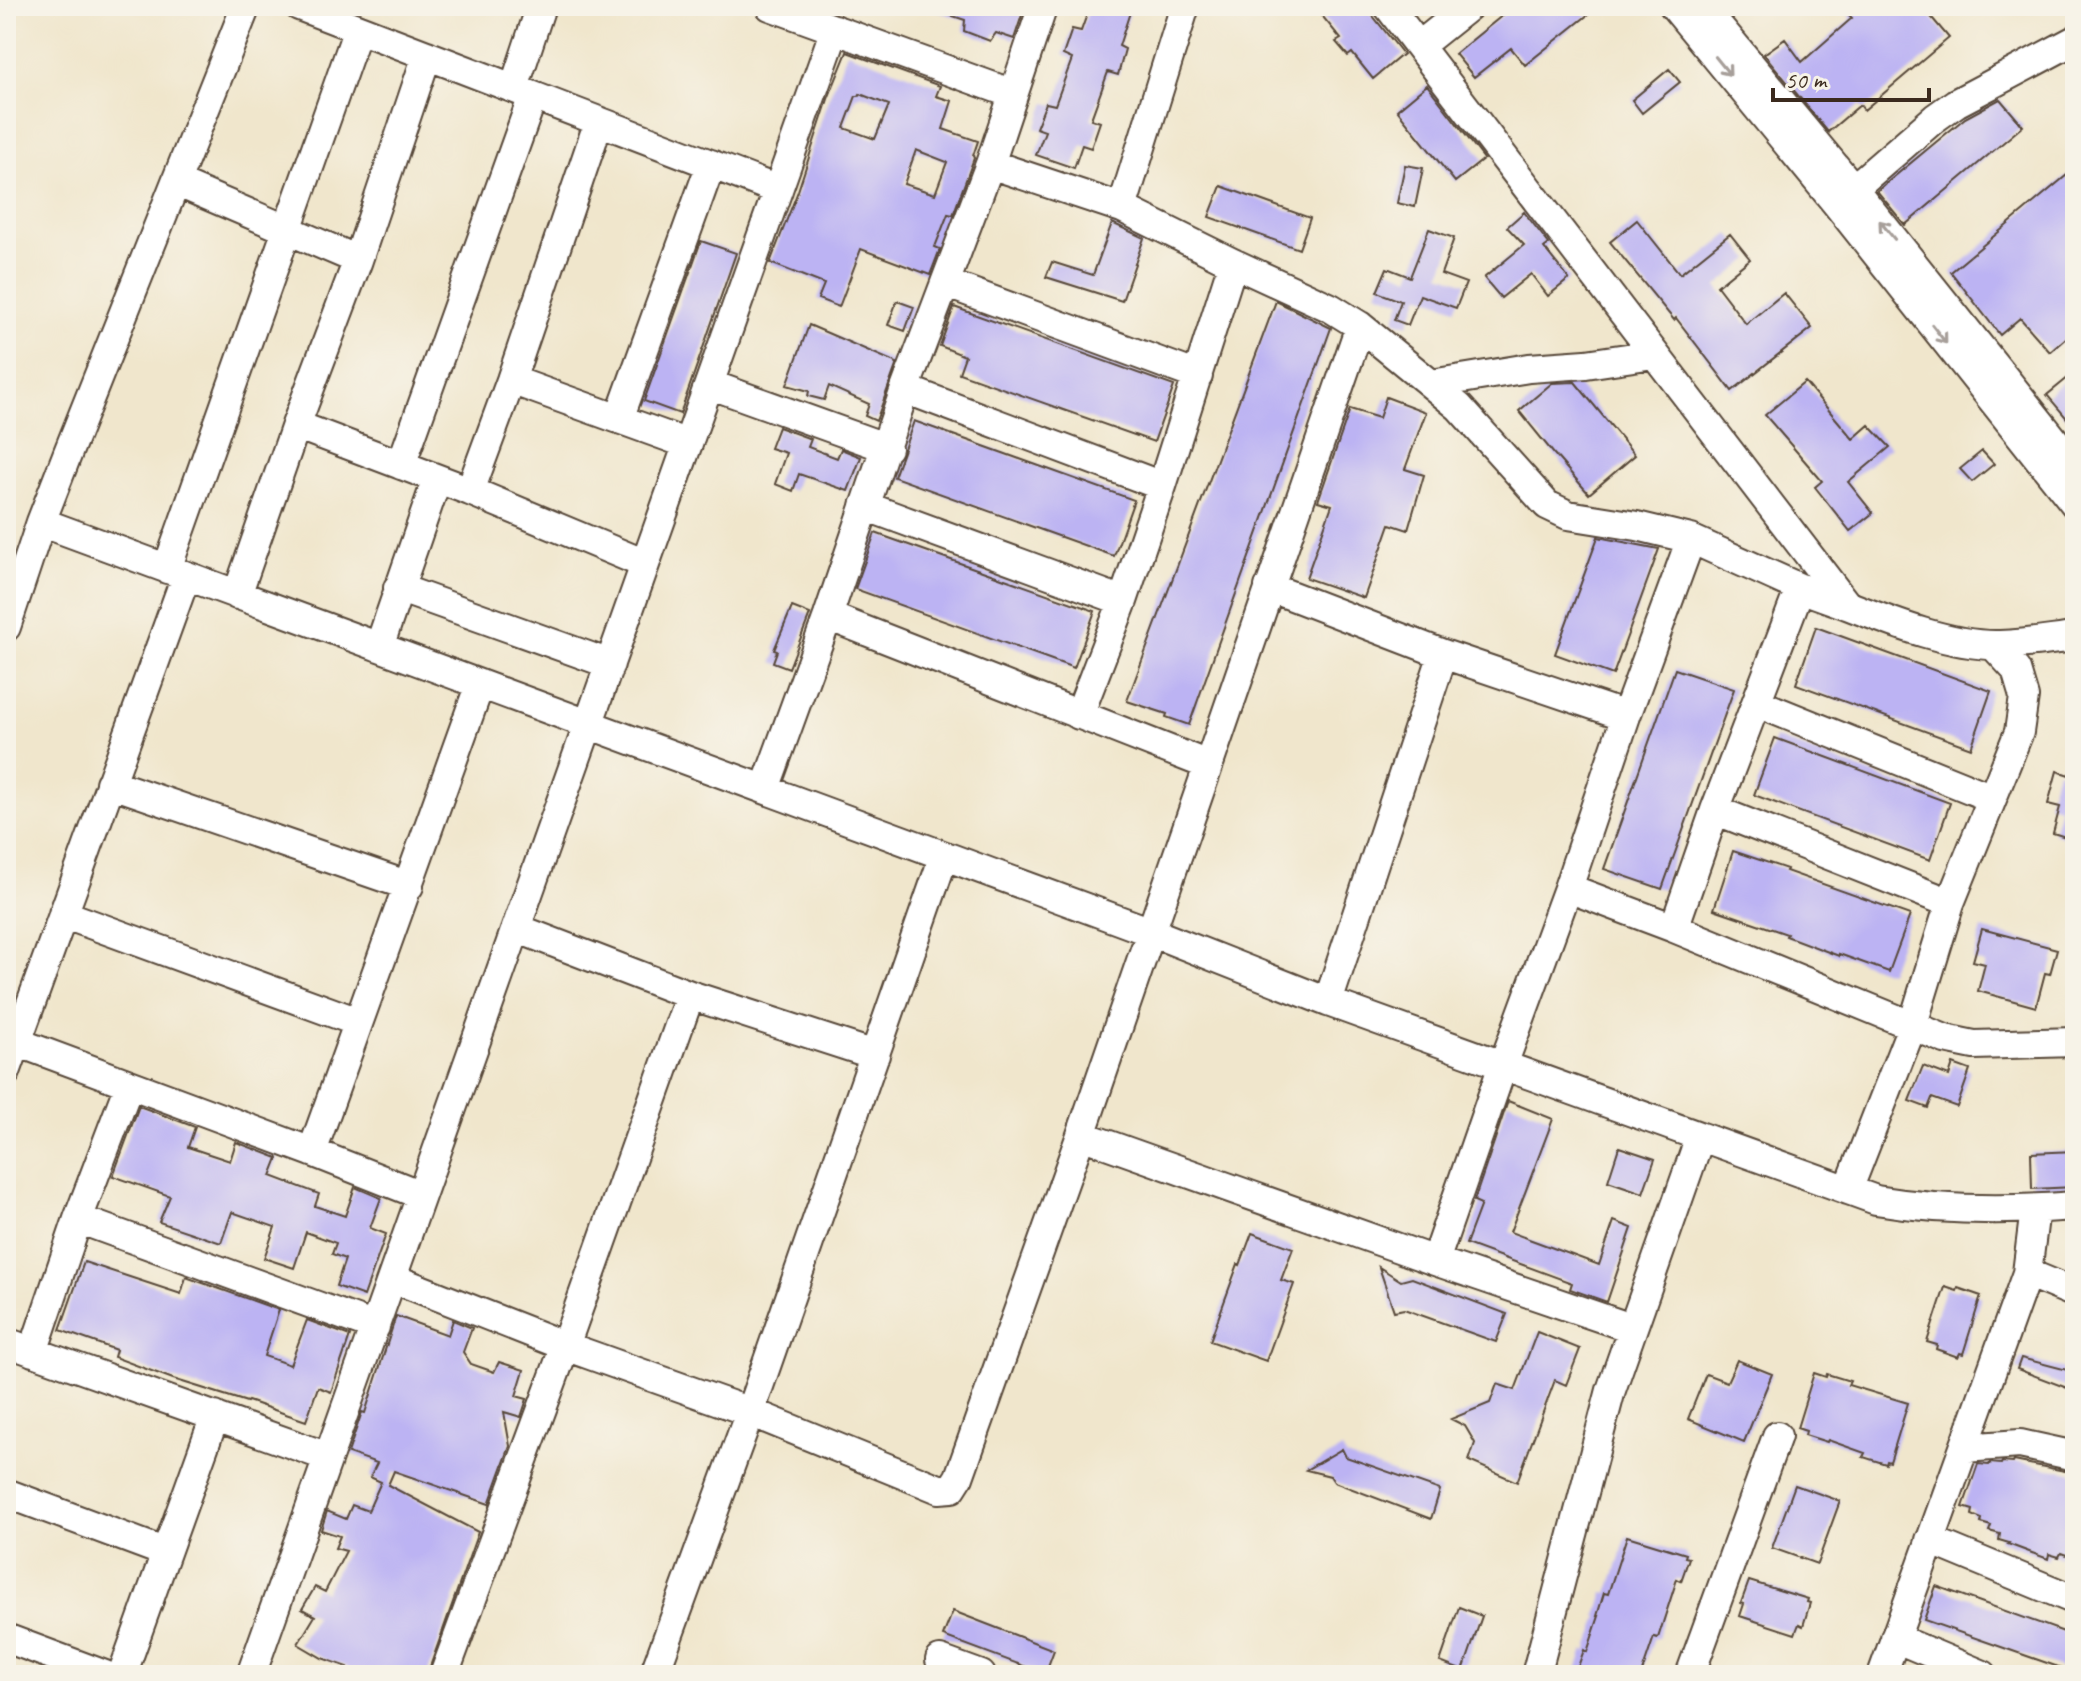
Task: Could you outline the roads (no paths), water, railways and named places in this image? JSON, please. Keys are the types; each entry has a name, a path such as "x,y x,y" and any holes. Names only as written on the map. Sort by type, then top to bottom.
{"street":[{"path":"6,627 41,522 246,6"},
{"path":"299,6 778,190"},
{"path":"401,465 524,92 541,6"},
{"path":"770,6 1013,94"},
{"path":"765,789 887,448 905,389 990,164 1043,6"},
{"path":"1122,208 1185,6"},
{"path":"1388,6 1847,605"},
{"path":"1419,46 1469,6"},
{"path":"1674,6 1844,196"},
{"path":"1702,6 1844,196 1999,390 2075,504"},
{"path":"6,1072 11,1040 63,914 110,783 286,228 358,29"},
{"path":"257,1673 328,1457 835,29"},
{"path":"1844,196 1956,103 2075,40"},
{"path":"237,595 358,260 427,55"},
{"path":"470,491 599,121"},
{"path":"619,419 711,164"},
{"path":"990,164 1122,208 1331,308 1360,326 1459,407 1547,505 1568,515 1637,526 1691,539 1800,588 1882,619 1949,639 1993,645 2075,637"},
{"path":"176,182 358,260"},
{"path":"1079,715 1123,601 1233,263"},
{"path":"945,283 1198,376"},
{"path":"392,1278 565,1346 750,1412 939,1489 952,1488 959,1477 1081,1135 1360,326"},
{"path":"1431,384 1529,368 1654,354"},
{"path":"511,380 688,444"},
{"path":"709,384 887,448"},
{"path":"905,389 1162,486"},
{"path":"1999,390 2075,466"},
{"path":"296,425 470,491 645,564"},
{"path":"379,647 437,479"},
{"path":"865,506 1123,601"},
{"path":"41,522 1151,932 1328,1002 1876,1200 1948,1208 2075,1206"},
{"path":"1435,1261 1691,539"},
{"path":"1269,587 1443,654 1626,716"},
{"path":"398,588 610,664"},
{"path":"1674,928 1715,810 1800,588"},
{"path":"828,616 1208,765"},
{"path":"1848,1190 1913,1024 1950,903 2019,732 2024,697 2016,670 1993,645"},
{"path":"1328,1002 1443,654"},
{"path":"312,1152 480,684"},
{"path":"1757,703 1992,798"},
{"path":"110,783 409,886"},
{"path":"1715,810 1950,903"},
{"path":"654,1675 750,1412 944,856"},
{"path":"1568,888 1945,1039 1974,1045 2075,1042"},
{"path":"63,914 358,1022"},
{"path":"516,928 690,995 875,1055"},
{"path":"444,1675 690,995"},
{"path":"11,1040 421,1195"},
{"path":"33,1352 78,1219 129,1085"},
{"path":"1081,1135 1631,1328"},
{"path":"1538,1675 1602,1420 1631,1328 1700,1137"},
{"path":"1882,1675 2027,1273 2035,1209"},
{"path":"78,1219 375,1327"},
{"path":"2027,1273 2075,1293"},
{"path":"6,1342 328,1457"},
{"path":"122,1675 215,1416"},
{"path":"1690,1675 1777,1436"},
{"path":"1964,1448 2020,1444 2075,1456"},
{"path":"6,1493 164,1552"},
{"path":"1930,1540 2075,1600"},
{"path":"6,1638 105,1675"},
{"path":"1895,1638 1983,1675"},
{"path":"940,1660 981,1675"}]}
